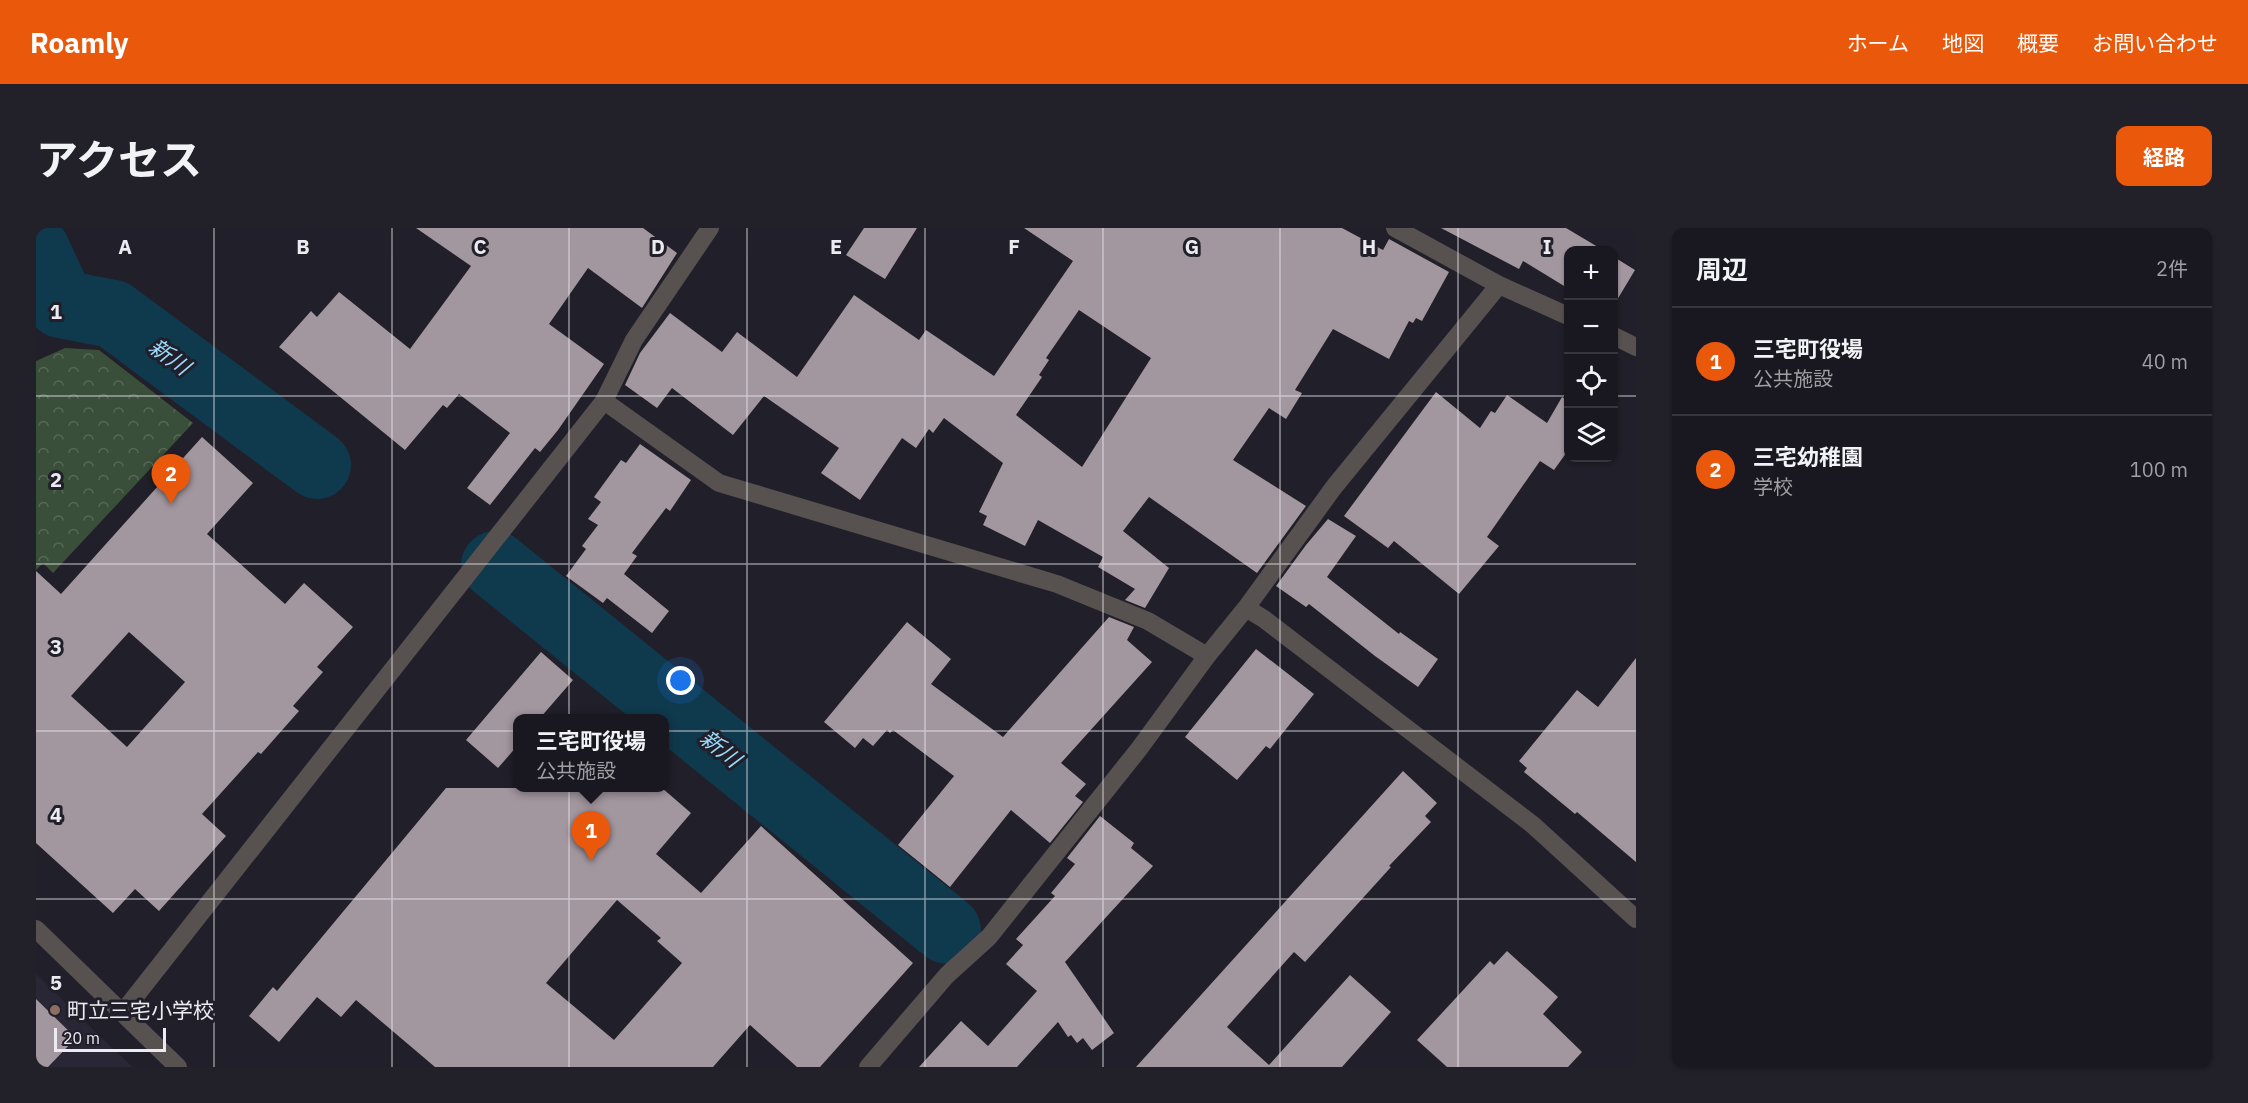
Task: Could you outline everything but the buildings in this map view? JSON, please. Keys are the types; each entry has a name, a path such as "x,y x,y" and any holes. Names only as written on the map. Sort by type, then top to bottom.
{"street":[{"path":"123,1012 604,401 634,340 710,228"},
{"path":"1395,228 1499,285 1564,314"},
{"path":"868,1067 947,975 989,937 1139,749 1334,487 1499,285"},
{"path":"1618,338 1636,347"},
{"path":"604,401 719,483 1057,584 1148,621 1207,656"},
{"path":"1246,608 1284,634 1533,825 1636,919"},
{"path":"36,929 178,1067"}],"shaded area":[{"name":"町立三宅小学校","path":"36,974 110,1046 133,1067 36,1067"}],"green space":[{"path":"65,348 99,350 193,423 53,573 43,563 36,570 36,361"}],"waterway":[{"name":"新川","path":"36,250 61,304"},
{"name":"新川","path":"61,304 113,314 317,465"},
{"name":"新川","path":"495,565 947,930"}],"place":[{"name":"三宅幼稚園","path":"171,504"},
{"name":"三宅町役場","path":"591,861"},
{"name":"町立三宅小学校","path":"55,1010"}]}
